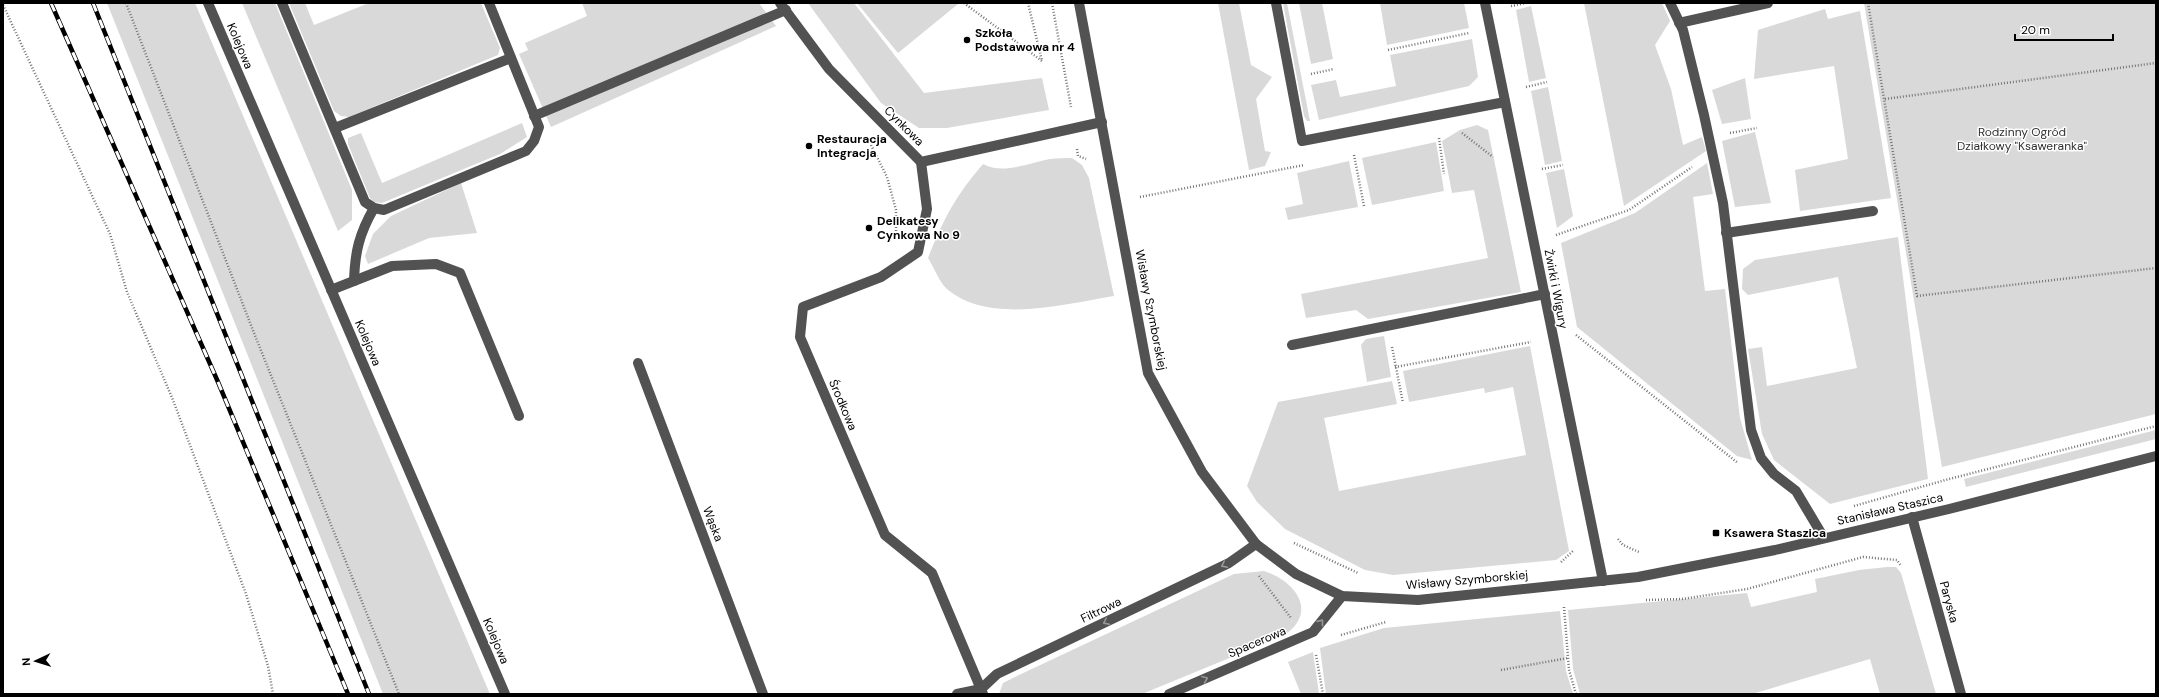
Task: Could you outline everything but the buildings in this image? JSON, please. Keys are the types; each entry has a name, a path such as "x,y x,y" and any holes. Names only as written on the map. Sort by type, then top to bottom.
{"street":[{"name":"Kolejowa","path":"208,3 505,694"},
{"path":"282,3 365,202 374,208 384,210 526,151 534,141 539,127 488,3"},
{"name":"Wisławy Szymborskiej","path":"1079,3 1148,373 1202,472 1256,544 1296,574 1342,596 1418,600 1603,580"},
{"path":"1276,3 1302,141 1505,102"},
{"name":"Żwirki i Wigury","path":"1485,3 1603,580"},
{"path":"1670,3 1683,30 1701,100 1723,204 1751,430 1761,458 1774,474 1796,491 1824,538"},
{"path":"1679,22 1768,3"},
{"path":"534,116 783,6"},
{"name":"Cynkowa","path":"783,6 829,69 921,162 1102,122"},
{"path":"335,128 511,58"},
{"name":"Środkowa","path":"921,162 926,209 918,252 881,277 803,307 800,337 885,535 932,573 982,692"},
{"path":"354,281 355,253 363,227 374,208"},
{"path":"1726,233 1873,211"},
{"path":"331,290 392,266 436,264 460,272 520,416"},
{"path":"1292,345 1544,294"},
{"name":"Wąska","path":"638,363 763,694"},
{"name":"Stanisława Staszica","path":"1603,580 1638,577 1701,566 1912,517 2156,456"},
{"name":"Paryska","path":"1912,517 1961,694"},
{"name":"Filtrowa","path":"982,692 997,674 1229,563 1256,544"},
{"name":"Spacerowa","path":"1169,694 1312,632 1342,596"},
{"path":"957,694 982,692"}],"path":[{"path":"126,3 254,333 399,694"},
{"path":"964,3 1042,61 1028,3"},
{"path":"1052,3 1075,128"},
{"path":"1511,6 1526,3"},
{"path":"1868,3 1917,296 2156,268"},
{"path":"3,5 110,234 127,292 174,400 246,594 268,666 273,694"},
{"path":"1388,50 1475,32"},
{"path":"1885,99 2156,64"},
{"path":"1306,75 1334,69"},
{"path":"1526,86 1547,82"},
{"path":"1459,130 1494,158"},
{"path":"1439,136 1444,174"},
{"path":"870,142 886,177 896,210 898,266"},
{"path":"1555,235 1629,210 1712,154"},
{"path":"1354,155 1364,206"},
{"path":"1542,169 1563,165"},
{"path":"1140,197 1240,178"},
{"path":"1388,326 1403,404"},
{"path":"1573,332 1743,467"},
{"path":"1395,367 1534,341"},
{"path":"1949,479 2156,426"},
{"path":"1242,554 1316,652 1323,694"},
{"path":"1641,600 1682,599 1747,589 1863,557 1897,560 1903,570"},
{"path":"1556,607 1572,606"},
{"path":"1564,607 1569,670 1576,694"},
{"path":"1337,636 1387,622"},
{"path":"1501,670 1568,658"}],"green space":[{"path":"107,3 195,3 490,694 383,694"},
{"path":"242,3 275,3 352,190 352,220 338,231"},
{"path":"289,3 305,3 314,25 369,3 481,3 500,48 498,55 349,117 341,116 334,111"},
{"path":"582,3 759,3 776,26 551,127 519,54 528,50 525,43 587,16"},
{"path":"808,3 854,3 924,93 1042,78 1049,110 947,128 919,128 881,103"},
{"path":"857,3 957,3 958,4 898,53"},
{"path":"1218,3 1239,3 1251,65 1272,77 1256,99 1265,151 1271,152 1265,166 1249,170"},
{"path":"1283,3 1287,3 1310,121 1307,121 1304,116"},
{"path":"1299,3 1322,3 1333,59 1311,64"},
{"path":"1380,3 1464,3 1469,28 1387,45"},
{"path":"1584,3 1662,3 1670,21 1655,45 1671,89 1683,145 1702,137 1706,151 1624,206"},
{"name":"Rodzinny Ogród Działkowy \"Ksaweranka\"","path":"1864,3 2156,3 2156,414 1942,467"},
{"path":"1531,6 1546,78 1529,82 1516,10"},
{"path":"1825,9 1828,19 1860,11 1891,198 1800,211 1795,170 1848,159 1834,66 1754,79 1758,30"},
{"path":"1472,39 1478,77 1469,86 1319,120 1311,85 1336,80 1340,97 1396,86 1390,55"},
{"path":"1745,78 1751,119 1722,124 1712,90"},
{"path":"1548,87 1562,161 1545,165 1531,91"},
{"path":"522,123 527,137 500,154 382,203 374,202 370,198 348,144 348,138 361,133 382,183"},
{"path":"1477,125 1488,130 1521,292 1368,319 1356,310 1306,318 1301,294 1488,258 1474,190 1452,193 1442,141 1460,130"},
{"path":"1755,132 1771,203 1735,207 1722,141"},
{"path":"1436,142 1444,191 1372,205 1362,158"},
{"path":"1072,158 1082,165 1089,178 1114,296 1051,307 1005,309 984,306 964,300 947,289 928,258 951,208 965,186 983,164 990,167 1007,168 1050,159"},
{"path":"1349,161 1358,207 1288,220 1285,208 1303,204 1297,173"},
{"path":"1707,163 1713,194 1693,197 1705,291 1725,289 1740,418 1752,460 1737,456 1577,327 1561,243 1635,213"},
{"path":"1564,169 1573,216 1557,228 1546,173"},
{"path":"461,183 477,233 429,238 368,264 365,256 373,234 391,216"},
{"path":"1898,237 1928,479 1830,504 1774,460 1762,434 1748,349 1762,347 1767,386 1857,368 1838,277 1748,295 1742,289 1743,269 1755,260"},
{"path":"1384,336 1391,377 1367,382 1361,345 1366,339"},
{"path":"1530,346 1569,551 1556,560 1393,575 1365,570 1285,529 1257,502 1247,486 1278,402 1392,381 1397,404 1324,418 1339,491 1526,455 1513,387 1485,393 1484,388 1409,402 1403,371"},
{"path":"2156,430 2156,439 1966,487 1964,479"},
{"path":"1896,567 1901,573 1936,694 1880,694 1870,659 1752,694 1580,694 1573,669 1568,610 1747,593 1751,607 1817,592 1815,579 1859,570"},
{"path":"1264,571 1286,582 1294,590 1299,599 1301,608 1300,618 1294,627 1283,636 1142,694 999,694 1003,683 1234,574"},
{"path":"1560,611 1566,671 1573,694 1326,694 1320,648 1384,628"},
{"path":"1313,652 1319,694 1301,694 1288,662"}],"railway":[{"path":"51,3 218,382 348,694"},
{"path":"93,3 369,694"}],"place":[{"name":"Szkoła Podstawowa nr 4","path":"967,40"},
{"name":"Restauracja Integracja","path":"809,146"},
{"name":"Delikatesy Cynkowa No 9","path":"869,228"},
{"name":"Ksawera Staszica","path":"1716,533"}]}
